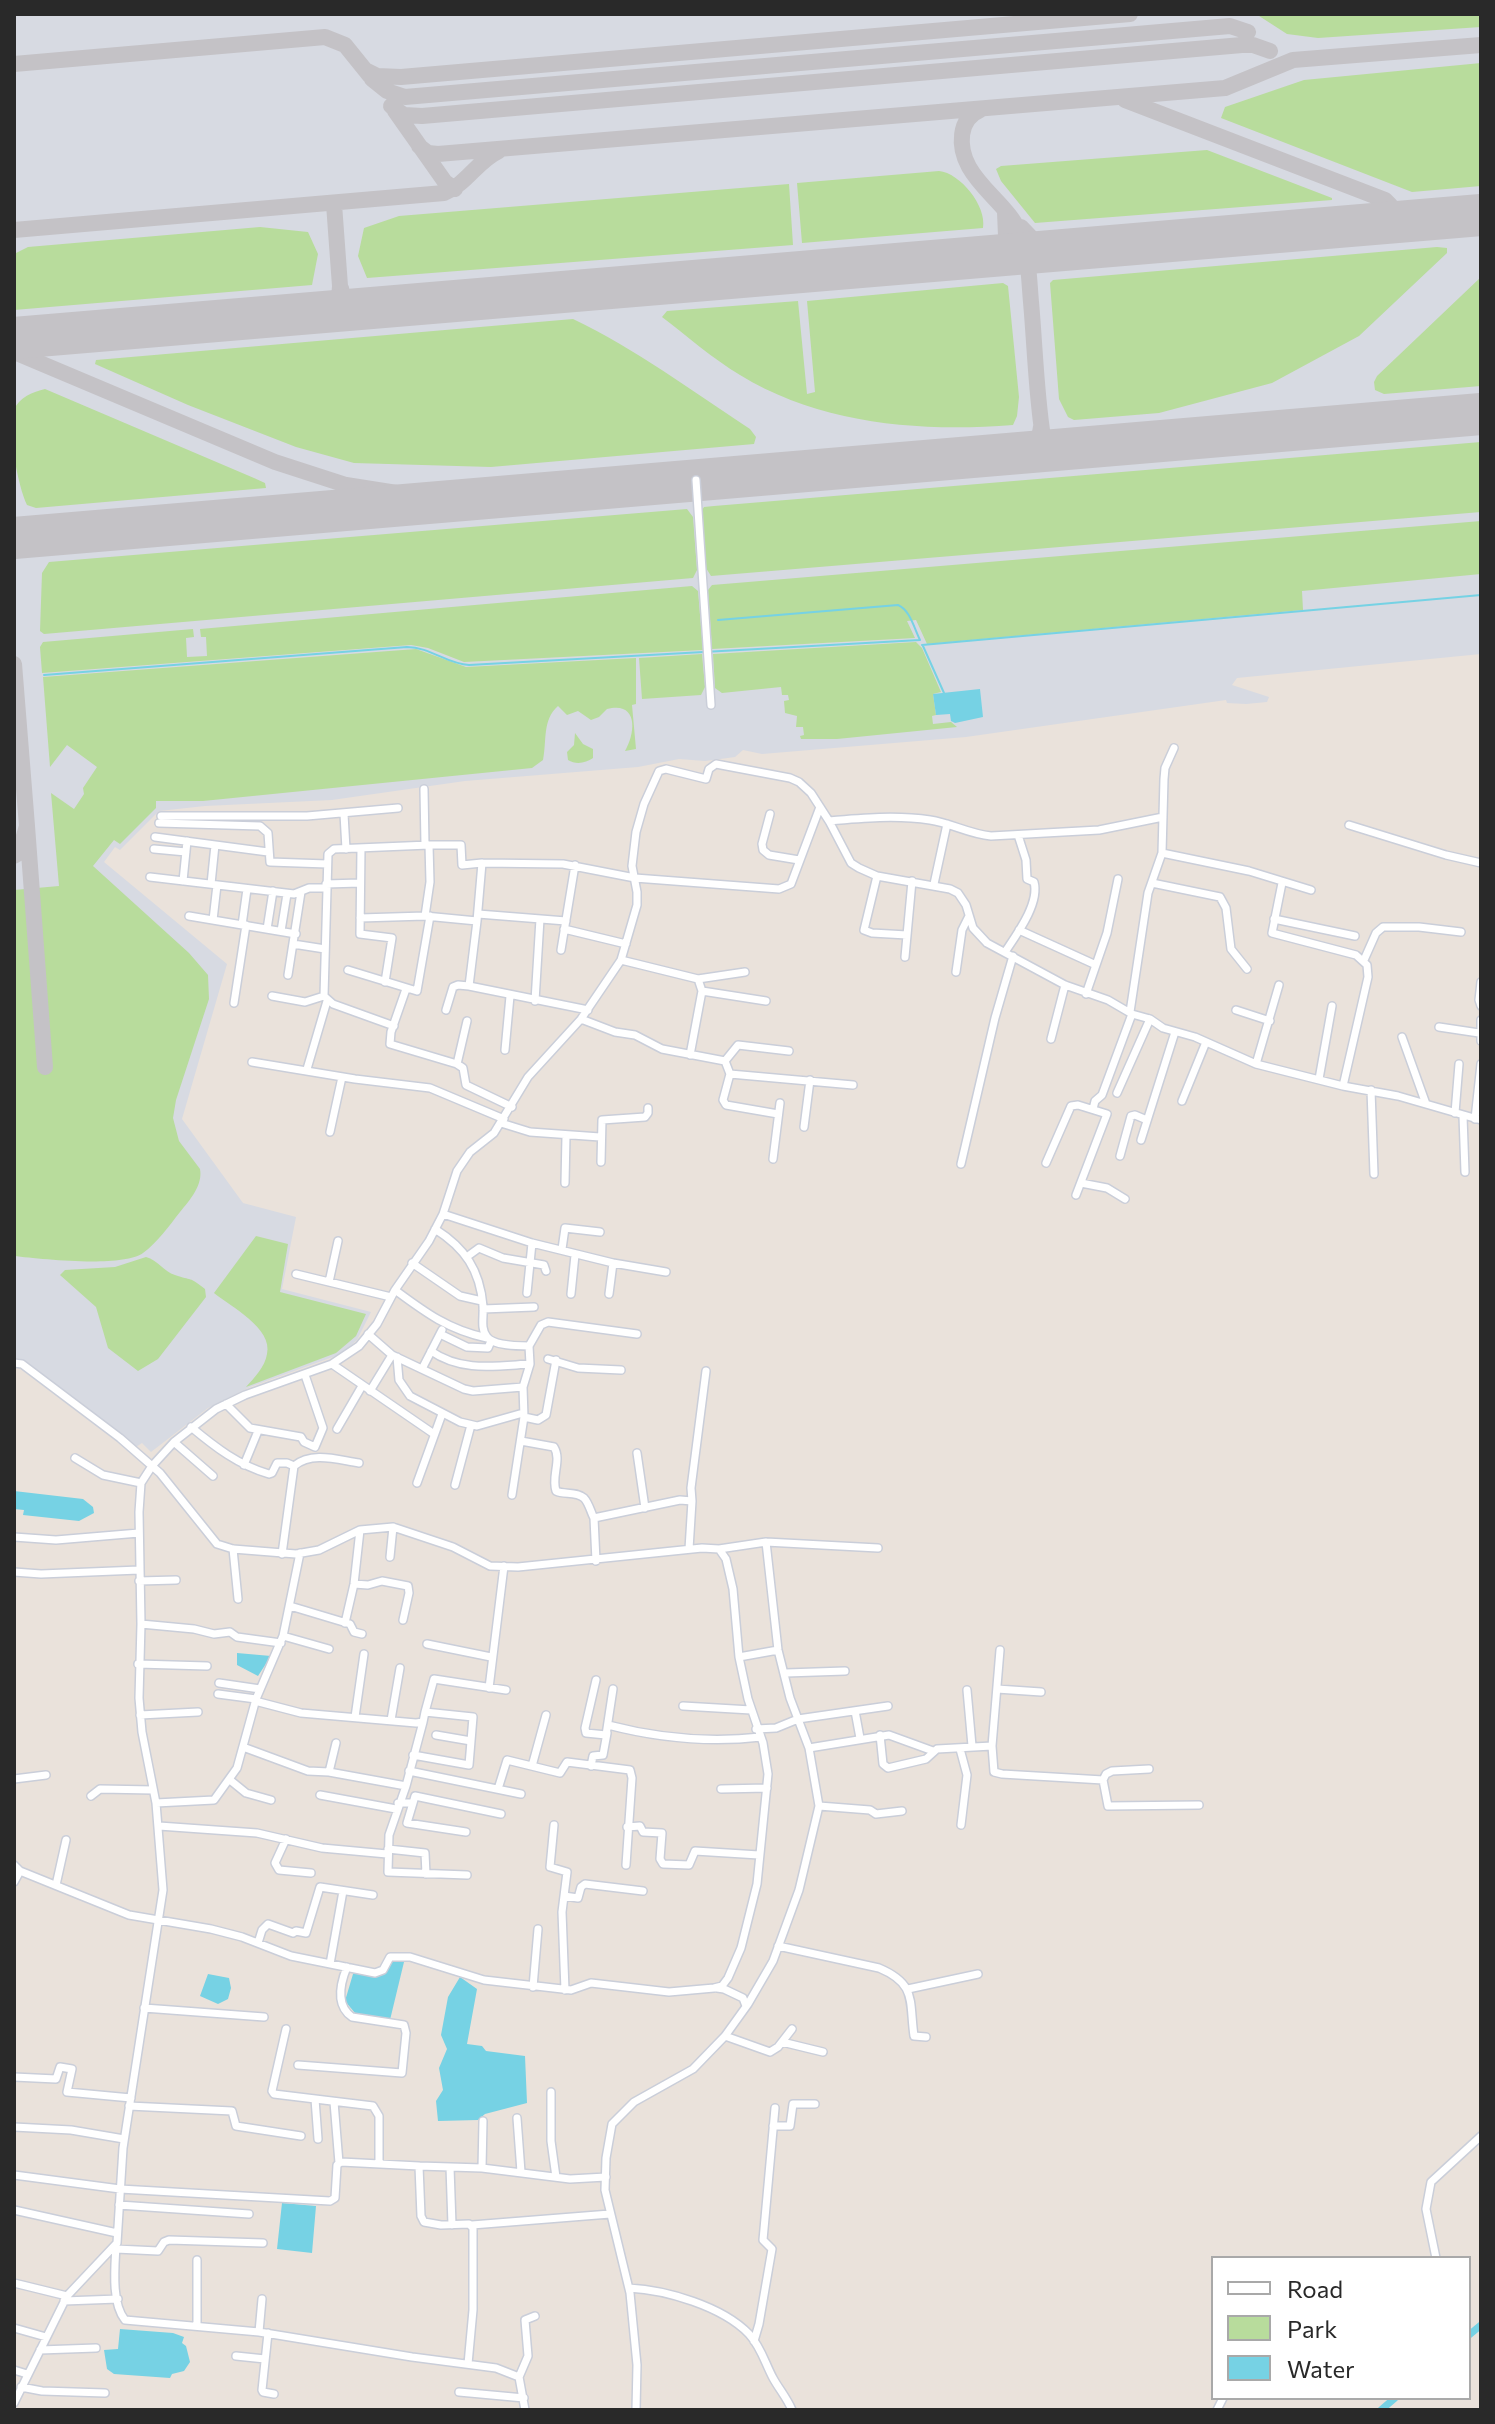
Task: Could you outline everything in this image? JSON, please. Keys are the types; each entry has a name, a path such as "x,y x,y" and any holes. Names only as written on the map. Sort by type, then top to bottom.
{"street":[{"path":"696,480 711,705"},
{"path":"1093,1109 1095,1101 1102,1095 1131,1013 1152,883 1162,853 1165,768 1174,748"},
{"path":"519,2377 496,2368 264,2333 125,2320 119,2311 116,2246 124,2139 164,1872 156,1803 140,1715 141,1483 152,1466 191,1427 226,1404 332,1364 359,1346 377,1324 443,1214 457,1171 470,1152 494,1133 528,1077 581,1019 621,960 637,905 632,857 636,832 656,776 662,770 706,779 709,769 716,764 790,778 808,789 851,863 877,876 934,884 958,893 973,928 987,943 1065,985 1108,1000 1163,1028 1206,1042 1256,1064 1371,1090 1478,1120 1481,1064"},
{"path":"348,970 406,989 415,991 419,987 430,882 424,789"},
{"path":"307,1069 326,999 326,886 331,850 461,845 462,865 575,865 635,878 779,889 791,884 820,807"},
{"path":"327,864 273,863 268,860 268,833 260,826 160,820 307,816 398,808"},
{"path":"344,814 346,849"},
{"path":"770,814 763,850 769,855 799,860"},
{"path":"829,821 909,818 947,824 974,835 1018,835 1099,830 1163,817"},
{"path":"934,884 947,824"},
{"path":"1349,825 1481,863"},
{"path":"961,1164 1009,954 1034,902 1036,887 1034,882 1027,879 1026,860 1018,835"},
{"path":"155,837 268,852"},
{"path":"183,881 187,841"},
{"path":"213,920 215,845"},
{"path":"361,848 361,935 392,938 385,982"},
{"path":"154,849 186,852"},
{"path":"1162,853 1249,871 1311,890"},
{"path":"469,986 482,863"},
{"path":"561,950 575,865"},
{"path":"877,876 864,930 907,935"},
{"path":"150,877 287,894 309,888 360,883"},
{"path":"1086,994 1115,905 1118,879"},
{"path":"905,957 912,881"},
{"path":"1152,883 1220,897 1226,908 1231,949 1247,969"},
{"path":"1282,883 1272,927 1276,935 1356,955 1367,965 1368,977 1343,1086"},
{"path":"234,1003 247,889"},
{"path":"267,929 273,891"},
{"path":"288,975 301,892"},
{"path":"281,931 287,894"},
{"path":"189,916 296,934"},
{"path":"956,972 962,930 969,916"},
{"path":"360,918 540,919 626,944"},
{"path":"535,1001 540,919"},
{"path":"1274,919 1355,936"},
{"path":"1364,960 1376,933 1383,927 1461,932"},
{"path":"1019,930 1096,965"},
{"path":"293,944 325,949"},
{"path":"621,960 698,979 745,972"},
{"path":"690,1055 702,991 698,979"},
{"path":"1481,982 1481,1006"},
{"path":"446,1010 453,987 458,985 588,1010"},
{"path":"1051,1039 1065,985"},
{"path":"1256,1064 1279,985"},
{"path":"406,989 390,1038 391,1045 457,1064 463,1068 466,1085 512,1107"},
{"path":"702,991 766,1001"},
{"path":"272,996 305,1002 326,999 394,1026"},
{"path":"505,1050 510,996"},
{"path":"1319,1079 1332,1006"},
{"path":"1236,1010 1270,1021"},
{"path":"581,1019 615,1032 635,1035 662,1049 725,1061"},
{"path":"1117,1093 1150,1019"},
{"path":"1439,1027 1480,1037 1481,1020"},
{"path":"457,1064 467,1021"},
{"path":"307,1028 319,1029"},
{"path":"1141,1140 1175,1032"},
{"path":"1402,1037 1426,1104"},
{"path":"1182,1101 1206,1042"},
{"path":"725,1061 738,1045 789,1051"},
{"path":"725,1061 730,1074 723,1100 726,1105 778,1114"},
{"path":"252,1062 430,1088 530,1132 600,1137"},
{"path":"1459,1064 1459,1114 1465,1172"},
{"path":"730,1074 853,1085"},
{"path":"330,1132 342,1077"},
{"path":"804,1127 810,1080"},
{"path":"1371,1090 1374,1174"},
{"path":"773,1159 780,1103"},
{"path":"1046,1163 1071,1106 1078,1105 1107,1114 1076,1195"},
{"path":"601,1162 602,1120 645,1117 648,1108"},
{"path":"1120,1156 1131,1116 1147,1120"},
{"path":"565,1183 566,1136"},
{"path":"1081,1183 1107,1188 1125,1199"},
{"path":"443,1214 575,1255 666,1272"},
{"path":"562,1249 565,1228 600,1232"},
{"path":"435,1229 453,1240 468,1256 483,1305 482,1324 489,1340 488,1348 471,1347 440,1334"},
{"path":"329,1282 338,1241"},
{"path":"527,1293 532,1243"},
{"path":"468,1256 479,1248 503,1258 544,1265 546,1271"},
{"path":"571,1294 575,1255"},
{"path":"412,1263 460,1296 483,1305 534,1307"},
{"path":"609,1294 613,1263"},
{"path":"296,1274 393,1293 462,1333 529,1346"},
{"path":"512,1495 521,1441 523,1387 530,1364 529,1346 538,1329 548,1322 637,1334"},
{"path":"423,1367 445,1325"},
{"path":"368,1334 394,1356 423,1367 435,1377 473,1391 523,1387"},
{"path":"431,1351 445,1360 469,1367 530,1364"},
{"path":"370,1391 394,1356"},
{"path":"394,1356 399,1380 410,1396 442,1414 471,1425 485,1425 523,1415 538,1420 546,1415 552,1360 578,1368 621,1370"},
{"path":"14,1363 22,1364 120,1438 152,1466 217,1544 233,1549 300,1553 319,1550 360,1530 393,1527 453,1547 490,1566 596,1561 766,1542 878,1548"},
{"path":"332,1364 434,1434"},
{"path":"689,1549 691,1488 706,1371"},
{"path":"226,1404 241,1421 258,1431 301,1437 312,1446 318,1445 323,1428 321,1417 305,1375"},
{"path":"337,1429 362,1386"},
{"path":"417,1483 442,1414"},
{"path":"455,1485 471,1425"},
{"path":"191,1427 244,1465 269,1474 277,1463 294,1466"},
{"path":"244,1465 258,1431"},
{"path":"521,1441 554,1447 558,1456 554,1479 556,1491 585,1499 594,1518 596,1561"},
{"path":"174,1442 213,1476"},
{"path":"637,1453 645,1508"},
{"path":"282,1554 294,1466 301,1461 320,1457 359,1463"},
{"path":"75,1458 103,1475 141,1483"},
{"path":"594,1518 680,1500 692,1501"},
{"path":"390,1557 393,1527"},
{"path":"345,1623 354,1584 360,1530"},
{"path":"14,1537 56,1540 139,1533"},
{"path":"636,2410 637,2365 629,2288 605,2190 612,2124 634,2102 693,2069 725,2036 746,2006 773,1961 799,1890 819,1806 809,1748 790,1698 778,1650 766,1542"},
{"path":"233,1549 238,1599"},
{"path":"14,1882 17,1868 129,1915 211,1929 291,1956 375,1973 383,1970 390,1957 410,1957 484,1980 565,1990 591,1983 669,1992 722,1986 741,1948 757,1884 768,1774 739,1657 733,1589 726,1559 719,1549"},
{"path":"156,1803 214,1800 237,1768 256,1700 282,1639 300,1553"},
{"path":"489,1688 504,1566"},
{"path":"14,1572 41,1574 139,1570"},
{"path":"139,1581 176,1580"},
{"path":"354,1584 368,1585 382,1581 408,1586 403,1620"},
{"path":"290,1606 353,1625 354,1632 362,1634"},
{"path":"141,1624 214,1634 230,1632 237,1637 282,1639 329,1649"},
{"path":"427,1644 491,1657"},
{"path":"739,1657 778,1650"},
{"path":"1000,1650 992,1768 997,1774 1103,1780"},
{"path":"355,1717 364,1654"},
{"path":"138,1664 207,1666"},
{"path":"391,1720 400,1668"},
{"path":"786,1673 845,1671"},
{"path":"467,1875 390,1874 388,1851 397,1806 406,1786 434,1679 506,1690"},
{"path":"596,1680 585,1732 603,1736 608,1729"},
{"path":"219,1683 260,1689"},
{"path":"591,1766 593,1756 603,1755 613,1689"},
{"path":"997,1689 1041,1692"},
{"path":"967,1690 972,1746"},
{"path":"218,1694 256,1700 301,1713 423,1722"},
{"path":"683,1706 751,1710"},
{"path":"756,1729 776,1728 798,1719 888,1706"},
{"path":"855,1711 860,1738"},
{"path":"140,1715 198,1712"},
{"path":"413,1755 469,1765 473,1717 425,1712"},
{"path":"532,1766 546,1715"},
{"path":"608,1729 673,1738 736,1740 761,1737"},
{"path":"436,1735 471,1741"},
{"path":"809,1748 880,1735 898,1737 933,1751 992,1746"},
{"path":"880,1735 886,1767 926,1759 933,1751"},
{"path":"329,1772 336,1743"},
{"path":"243,1747 308,1771 406,1786"},
{"path":"960,1749 967,1775 961,1825"},
{"path":"498,1789 507,1760 562,1773 567,1762 630,1770 626,1865"},
{"path":"1149,1769 1106,1774 1103,1780 1107,1805 1199,1805"},
{"path":"409,1771 521,1794"},
{"path":"14,1779 46,1775"},
{"path":"230,1780 246,1793 271,1800"},
{"path":"721,1789 767,1788"},
{"path":"91,1796 100,1789 153,1790"},
{"path":"320,1795 397,1806 413,1803"},
{"path":"466,1832 407,1823 415,1796 501,1814"},
{"path":"819,1806 870,1810 876,1814 902,1811"},
{"path":"554,1825 550,1867 566,1871 562,1953 565,1990"},
{"path":"159,1826 227,1830 322,1848 425,1853 426,1874"},
{"path":"627,1827 640,1826 643,1832 662,1833 660,1859 663,1864 687,1866 695,1851 759,1855"},
{"path":"286,1839 276,1867 279,1870 311,1873"},
{"path":"56,1885 66,1840"},
{"path":"564,1896 578,1898 585,1884 643,1891"},
{"path":"258,1943 262,1930 268,1924 293,1933 306,1933 320,1887 373,1895"},
{"path":"330,1964 343,1891"},
{"path":"533,1987 538,1929"},
{"path":"778,1946 891,1973 908,1989 913,2003 914,2036 926,2037"},
{"path":"298,2065 402,2073 404,2025 347,2014 341,1997 347,1967"},
{"path":"908,1989 978,1974"},
{"path":"714,1988 743,1998 746,2006"},
{"path":"144,2008 264,2017"},
{"path":"286,2029 272,2091 276,2095 368,2105 377,2110 379,2164"},
{"path":"725,2036 770,2052 792,2029"},
{"path":"782,2042 823,2052"},
{"path":"14,2077 56,2079 60,2067 72,2069 67,2092 130,2102 232,2111 236,2126 301,2136"},
{"path":"551,2092 551,2141 556,2177"},
{"path":"315,2099 318,2139"},
{"path":"14,2175 120,2189 330,2201 336,2196 339,2163 334,2102"},
{"path":"773,2126 790,2127 793,2104 815,2104"},
{"path":"754,2341 772,2249 763,2240 775,2108"},
{"path":"517,2118 521,2172"},
{"path":"482,2168 483,2121"},
{"path":"14,2127 71,2130 124,2139"},
{"path":"1436,2256 1426,2209 1431,2182 1481,2136"},
{"path":"339,2163 482,2168 556,2177 606,2177"},
{"path":"419,2166 421,2216 429,2225 472,2225 610,2214"},
{"path":"450,2167 452,2225"},
{"path":"119,2205 249,2214"},
{"path":"14,2210 117,2233"},
{"path":"468,2364 473,2310 472,2225"},
{"path":"116,2246 158,2251 169,2240 263,2243"},
{"path":"14,2403 66,2299 116,2246"},
{"path":"197,2260 197,2326"},
{"path":"14,2283 66,2299 118,2299"},
{"path":"629,2288 655,2290 695,2303 724,2316 748,2333 792,2410"},
{"path":"262,2299 265,2359 262,2390 274,2394"},
{"path":"525,2410 519,2377 528,2356 525,2320 535,2316"},
{"path":"14,2328 46,2337"},
{"path":"40,2350 96,2348"},
{"path":"236,2356 265,2359"},
{"path":"14,2370 27,2374"},
{"path":"21,2387 42,2391 105,2393"},
{"path":"459,2392 524,2398"}],"shaded area":[{"path":"14,14 1481,14 1481,654 1237,678 1232,685 1269,697 1267,702 1246,704 1227,703 1226,700 966,737 762,754 743,750 735,757 705,761 679,759 638,767 465,781 332,800 159,811 120,850 115,847 104,862 227,964 182,1119 243,1203 296,1217 282,1289 371,1312 357,1340 341,1354 250,1387 208,1408 151,1452 142,1443 136,1447 21,1359 14,1358"}],"green space":[{"path":"1256,14 1481,14 1481,27 1318,38 1287,34"},
{"path":"1481,63 1481,186 1412,192 1221,118 1225,107 1304,80"},
{"path":"1207,150 1332,200 1035,223 1001,181 996,169 1001,166"},
{"path":"939,171 955,178 970,192 981,210 983,228 802,243 797,183"},
{"path":"789,184 793,245 367,278 358,256 364,228 399,216"},
{"path":"260,227 308,232 318,254 312,285 14,310 14,254 28,247"},
{"path":"1447,248 1447,253 1359,336 1272,383 1159,413 1074,420 1068,417 1059,399 1050,283 1053,280"},
{"path":"1481,277 1481,386 1384,394 1375,390 1377,376"},
{"path":"1003,283 1008,286 1019,397 1013,425 908,425 838,415 804,405 740,375 662,317 667,311 798,301 807,394 815,392 807,301"},
{"path":"573,319 641,357 750,429 756,437 754,444 491,467 354,463 296,447 188,405 95,364 96,360"},
{"path":"45,389 254,478 265,483 266,488 36,508 27,505 14,458 12,419 14,410 23,398"},
{"path":"1481,442 1481,512 711,576 706,568 701,512 704,507"},
{"path":"687,509 693,517 697,570 693,578 44,634 40,631 42,573 49,562"},
{"path":"1481,521 1481,574 1302,591 1303,610 927,644 916,620 907,621 915,638 712,649 708,590 712,585"},
{"path":"692,586 698,591 703,650 464,662 411,645 42,673 40,647 43,642 193,629 194,637 186,638 187,657 207,656 206,637 201,637 200,629"},
{"path":"916,642 922,648 941,692 933,694 936,715 932,716 933,724 951,722 957,727 837,739 801,739 803,727 796,727 797,716 785,713 784,701 789,700 788,695 782,695 781,687 722,693 715,688 713,654"},
{"path":"416,649 466,667 636,658 636,704 632,705 636,749 625,751 632,720 624,710 607,709 591,720 578,711 567,715 558,706 547,724 543,760 532,768 203,801 156,801 156,808 120,844 114,840 93,866 189,953 208,975 209,999 173,1118 179,1141 200,1169 200,1181 192,1197 163,1234 133,1258 81,1261 14,1256 14,890 59,886 51,793 74,809 97,767 67,745 50,767 43,677"},
{"path":"702,654 705,687 701,695 642,699 639,658"},
{"path":"575,733 583,744 593,749 593,758 581,763 568,760 567,752 574,745"},
{"path":"256,1236 288,1244 280,1292 366,1314 356,1336 336,1353 246,1387 264,1363 267,1344 264,1335 214,1293"},
{"path":"146,1257 171,1273 196,1282 205,1289 206,1297 158,1359 138,1371 108,1348 96,1307 60,1275 65,1270 115,1267"}],"water":[{"path":"980,689 983,717 955,723 951,721 950,714 936,715 933,694"},
{"path":"14,1491 83,1499 93,1507 94,1513 79,1521 23,1515 24,1510 14,1509"},
{"path":"237,1653 271,1656 258,1676 237,1665"},
{"path":"404,1962 390,2020 355,2013 345,2001 353,1974 360,1968 381,1971 386,1963"},
{"path":"208,1974 229,1978 231,1988 228,1999 218,2004 200,1996"},
{"path":"460,1977 477,1989 467,2044 482,2046 486,2051 525,2056 527,2103 485,2114 478,2120 438,2121 436,2101 443,2090 439,2068 447,2049 441,2035 448,1997"},
{"path":"282,2203 316,2206 312,2253 277,2249"},
{"path":"120,2329 173,2333 184,2337 182,2343 186,2346 190,2362 184,2371 172,2374 170,2378 114,2374 107,2369 104,2350 118,2349"}],"waterway":[{"path":"922,645 1481,595"},
{"path":"718,620 898,605 909,615 920,640"},
{"path":"44,675 407,647 469,665 920,640"},
{"path":"923,646 944,693"},
{"path":"1471,2333 1481,2325"},
{"path":"1381,2410 1393,2400"}],"taxiway":[{"path":"365,70 377,76 401,77 1130,14"},
{"path":"372,79 387,91 405,97 1230,26 1248,32"},
{"path":"14,64 325,37 345,45 370,76"},
{"path":"391,106 404,115 422,116 1242,45 1270,51"},
{"path":"419,146 428,153 438,154 1225,88 1293,60 1481,45"},
{"path":"1125,100 1385,200 1390,205 1383,218 1360,225"},
{"path":"980,110 967,120 964,127 963,151 969,167 1010,216 1024,243 1043,437 1050,448 1058,450"},
{"path":"395,111 445,182 455,189"},
{"path":"14,230 444,193 499,151"},
{"path":"321,312 335,307 339,299 334,204"},
{"path":"972,258 1001,248 1006,236 1005,212"},
{"path":"1021,227 1040,247 1057,251"},
{"path":"341,288 343,298 350,306 363,308"},
{"path":"14,352 275,462 346,485 422,497 513,496"},
{"path":"1024,453 1036,443 1041,427"},
{"path":"14,551 31,538 44,535"},
{"path":"14,664 27,826 19,853 14,856"},
{"path":"27,826 45,1067"}],"runway":[{"path":"14,338 1481,215"},
{"path":"14,538 1481,414"}]}
